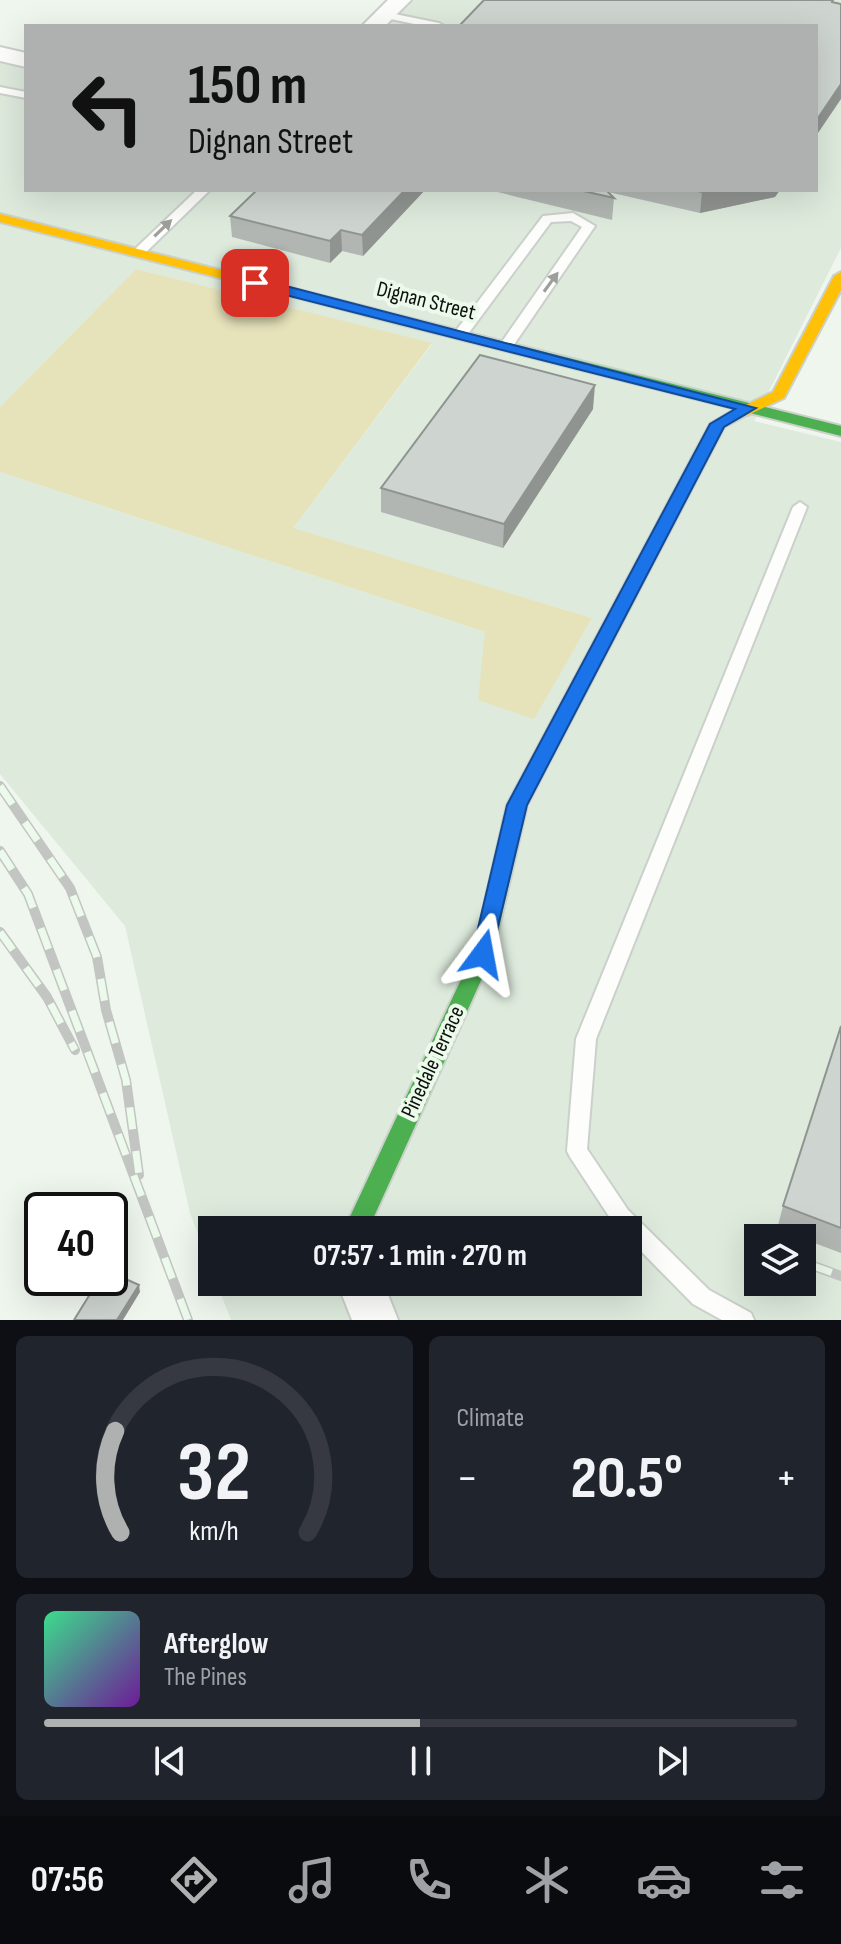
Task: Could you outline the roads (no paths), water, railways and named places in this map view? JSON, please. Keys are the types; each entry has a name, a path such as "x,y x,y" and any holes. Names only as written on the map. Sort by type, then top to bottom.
{"street":[{"path":"0,54 24,60"},
{"name":"Dignan Street","path":"0,218 841,431"},
{"name":"Pinedale Terrace","path":"362,1216 483,954 517,805 718,424 779,395 841,276"},
{"path":"366,1296 375,1320"}],"lane":[{"path":"386,14 430,24"},
{"path":"0,90 24,95"},
{"path":"138,253 202,192"},
{"path":"460,335 547,219 573,217 589,226 506,346"},
{"path":"743,1320 701,1297 621,1217 577,1151 586,1039 800,507"}],"railway":[{"path":"0,786 70,888 97,957 106,1010 126,1080 139,1175"},
{"path":"0,851 28,894 188,1320"},
{"path":"0,932 47,997 75,1050"},
{"path":"816,1267 841,1276"}]}
